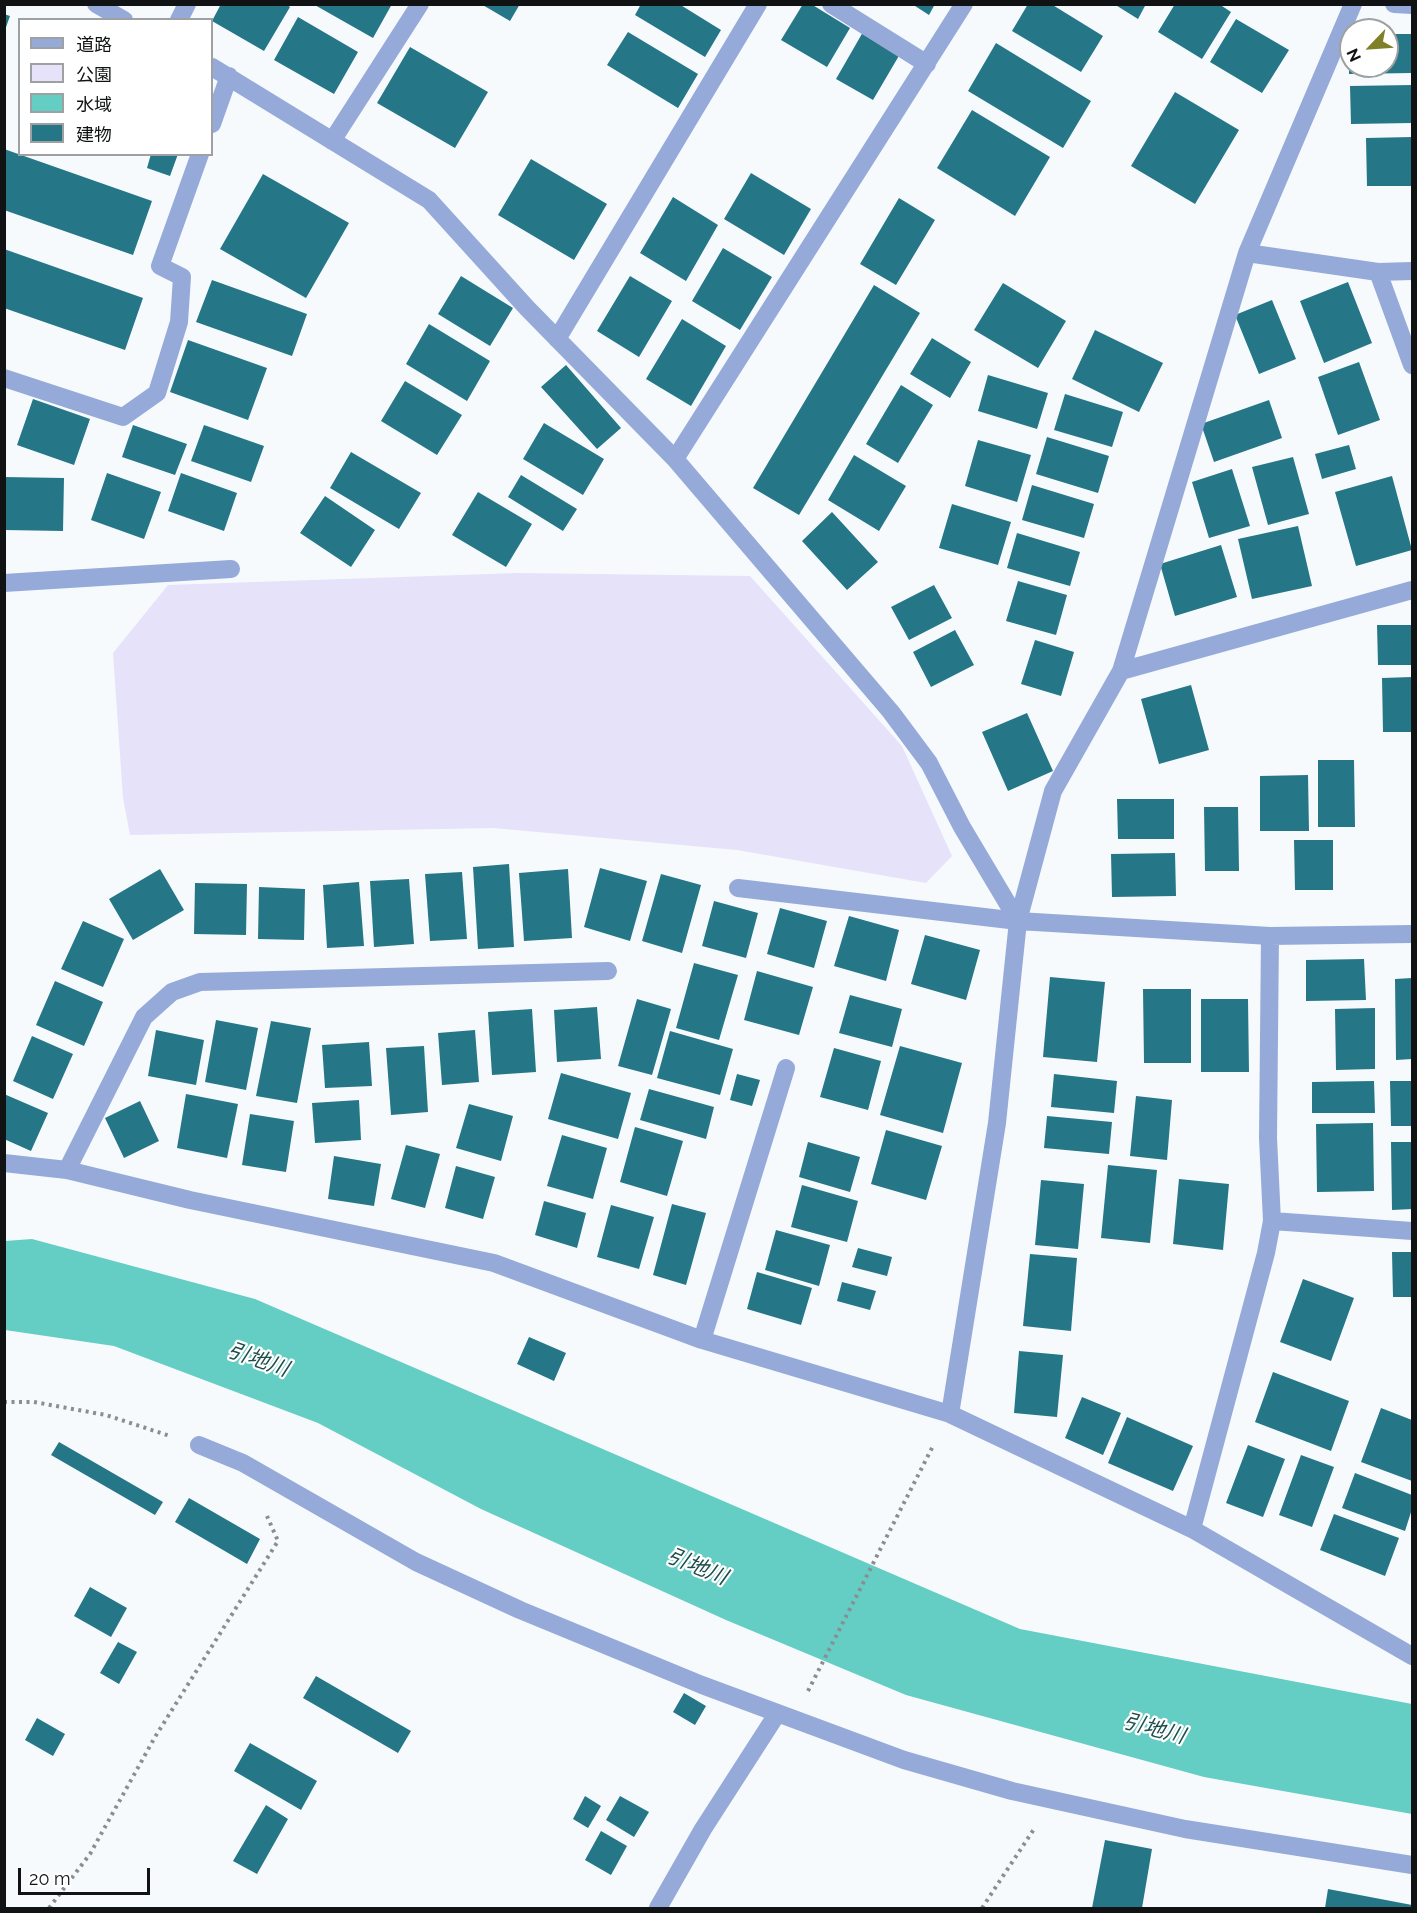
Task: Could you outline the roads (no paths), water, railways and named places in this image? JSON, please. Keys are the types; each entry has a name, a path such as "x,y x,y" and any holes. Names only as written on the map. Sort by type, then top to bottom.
{"street":[{"path":"96,4 120,18"},
{"path":"180,18 187,4"},
{"path":"332,141 420,4"},
{"path":"557,339 758,4"},
{"path":"831,4 927,64"},
{"path":"675,459 964,4"},
{"path":"950,1414 997,1123 1018,921 1053,791 1121,672 1247,253 1353,4"},
{"path":"1394,4 1413,5"},
{"path":"213,68 229,76 429,200 557,339 675,459 897,720 929,763 962,827 1018,921"},
{"path":"213,121 229,76"},
{"path":"4,378 123,417 157,393 179,322 182,277 160,266 199,156"},
{"path":"1247,253 1378,272 1413,271"},
{"path":"1378,272 1413,365"},
{"path":"4,583 231,569"},
{"path":"1121,672 1413,590"},
{"path":"738,888 1018,921 1270,936 1413,934"},
{"path":"1192,1529 1266,1253 1272,1221 1268,1138 1270,936"},
{"path":"67,1170 144,1017 172,992 200,982 608,970"},
{"path":"702,1340 786,1068"},
{"path":"4,1163 67,1170 190,1200 494,1263 702,1340 950,1414 1192,1529 1413,1656"},
{"path":"1272,1221 1413,1231"},
{"path":"199,1445 243,1463 416,1562 509,1605 777,1714 904,1760 1053,1800 1185,1829 1413,1865"},
{"path":"657,1908 703,1829 777,1714"}],"water":[{"name":"引地川","path":"32,1239 255,1299 1020,1629 1412,1704 1412,1814 1204,1777 906,1695 726,1620 481,1509 318,1423 114,1346 5,1330 5,1241"}]}
